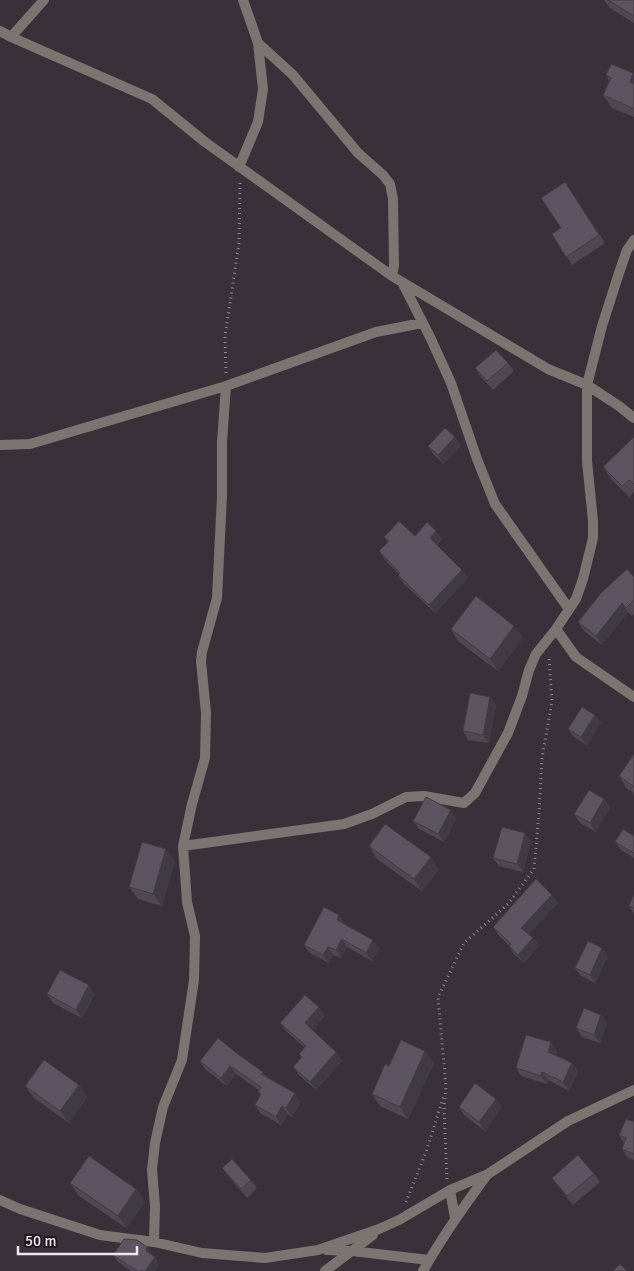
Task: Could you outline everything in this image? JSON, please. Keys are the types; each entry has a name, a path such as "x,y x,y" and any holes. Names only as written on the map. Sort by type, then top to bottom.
{"street":[{"path":"11,38 44,0"},
{"path":"239,167 258,122 263,89 258,44 244,0"},
{"path":"0,30 11,38 152,99 239,167 397,278 548,369 587,385 634,418"},
{"path":"258,44 293,75 358,153 390,184 393,199 394,253 397,278 432,339 451,383 477,459 495,504 569,608"},
{"path":"183,846 344,824 372,814 406,797 424,796 464,804 475,794 508,733 536,654 576,599 584,579 592,538 593,521 587,461 587,385 620,267 627,250 634,240"},
{"path":"0,445 30,444 226,386 376,332 422,323"},
{"path":"154,1242 155,1206 152,1170 155,1143 163,1107 182,1060 194,980 195,936 187,902 183,846 205,758 206,713 201,661 216,598 226,386"},
{"path":"556,628 576,657 634,696"},
{"path":"0,1200 20,1209 100,1235 154,1242 202,1253 265,1258 318,1250 379,1230 399,1220 450,1190 488,1174 568,1121 634,1090"},
{"path":"423,1271 455,1218 488,1174"},
{"path":"450,1190 455,1218"},
{"path":"326,1271 379,1230"},
{"path":"318,1250 352,1251 429,1260"}],"path":[{"path":"226,386 225,336 239,243 239,167"},
{"path":"450,1190 446,1175 444,1110 446,1087 438,997 464,943 508,904 534,868 542,758 552,702 548,638"},
{"path":"399,1220 426,1152 446,1087"}],"building":[{"path":"608,0 634,0 634,16"},
{"path":"611,64 633,73 630,82 634,84 634,109 603,95 611,78 606,75"},
{"path":"565,182 599,235 566,257 552,234 561,228 541,198"},
{"path":"496,350 508,363 487,381 475,368"},
{"path":"445,428 455,437 438,455 428,446"},
{"path":"634,437 634,484 629,480 622,486 603,467"},
{"path":"399,521 415,536 427,522 436,531 430,538 462,570 429,605 398,575 400,573 379,551 389,541 384,537"},
{"path":"627,569 634,577 634,600 626,608 622,603 596,636 578,622 601,593"},
{"path":"476,596 514,626 490,659 451,629"},
{"path":"470,693 490,697 483,735 463,731"},
{"path":"582,707 595,715 581,737 568,729"},
{"path":"634,754 634,793 630,790 633,786 619,776"},
{"path":"589,790 604,799 590,823 574,814"},
{"path":"426,797 451,810 438,834 413,821"},
{"path":"385,824 431,857 414,879 369,846"},
{"path":"502,827 525,833 517,864 493,858"},
{"path":"623,829 634,836 634,853 615,842"},
{"path":"142,842 166,849 153,894 129,887"},
{"path":"536,879 552,895 521,928 533,938 518,955 509,946 511,944 493,927"},
{"path":"634,894 634,908 629,906"},
{"path":"324,907 339,915 337,920 373,940 366,953 342,939 336,950 328,947 323,955 304,945"},
{"path":"588,941 602,948 590,975 575,968"},
{"path":"60,970 89,985 76,1010 47,994"},
{"path":"305,995 319,1007 305,1023 336,1052 310,1082 293,1067 302,1057 299,1054 306,1046 280,1023"},
{"path":"584,1008 601,1015 594,1035 576,1028"},
{"path":"526,1035 551,1042 548,1052 572,1063 563,1082 542,1072 541,1076 516,1068"},
{"path":"218,1038 263,1072 261,1074 295,1093 286,1108 282,1106 276,1117 255,1105 261,1094 258,1092 261,1087 230,1066 221,1078 200,1061"},
{"path":"401,1040 425,1051 400,1107 372,1094 385,1064 389,1066"},
{"path":"44,1060 79,1085 60,1111 25,1086"},
{"path":"475,1083 496,1099 479,1122 459,1107"},
{"path":"626,1119 634,1122 634,1154 622,1149 626,1138 619,1135"},
{"path":"578,1155 594,1174 567,1196 552,1178"},
{"path":"89,1156 136,1189 118,1216 70,1183"},
{"path":"232,1159 251,1180 241,1189 222,1168"},
{"path":"124,1239 137,1240 147,1247 146,1251 155,1257 145,1271 137,1271 113,1255"},
{"path":"620,1264 627,1271 613,1271"}]}
